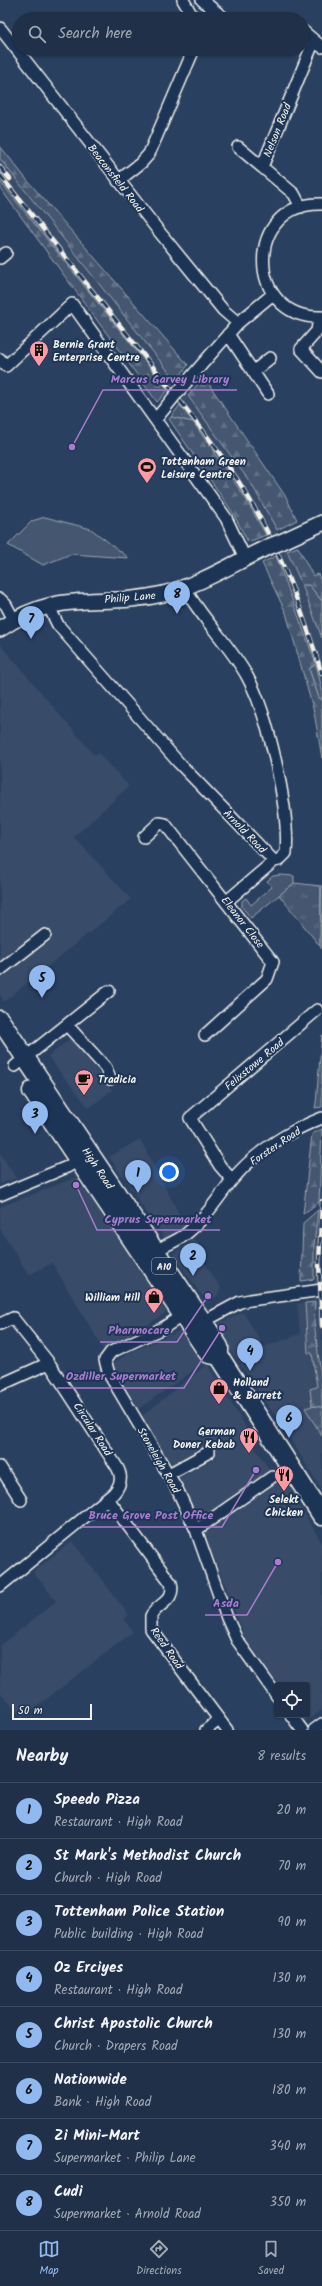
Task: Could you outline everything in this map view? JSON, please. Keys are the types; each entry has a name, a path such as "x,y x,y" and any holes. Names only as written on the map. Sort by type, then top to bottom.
{"highway":[{"name":"High Road","path":"0,1020 20,1062 82,1157 192,1319 219,1347 219,1356 322,1516"},
{"name":"High Road","path":"0,1042 20,1062"}],"main road":[{"name":"Philip Lane","path":"0,629 14,620 48,605 71,601 152,596 184,587 322,522"}],"street":[{"path":"183,0 190,12"},
{"path":"202,0 214,12"},
{"name":"Beaconsfield Road","path":"0,28 12,44"},
{"path":"310,37 318,44"},
{"name":"Nelson Road","path":"301,207 294,194 262,167 318,44"},
{"name":"Beaconsfield Road","path":"22,56 118,181 223,310 238,323"},
{"path":"118,181 141,163 148,154 191,56"},
{"path":"238,147 262,167"},
{"path":"322,204 301,207 281,219 270,233 265,244 263,255 264,273 273,294 291,310 302,314 321,317 317,331 301,349 322,372"},
{"path":"156,419 238,323 273,294"},
{"path":"0,359 6,366 72,304 226,518 245,558"},
{"path":"228,334 268,394"},
{"path":"253,372 270,358"},
{"name":"Arnold Road","path":"48,605 58,625 179,763 274,861 280,860 286,853 283,807 277,771 254,691 236,659 184,587"},
{"path":"0,599 6,605 14,620"},
{"name":"Eleanor Close","path":"144,837 159,823 165,824 227,901 273,962 267,979 205,1035"},
{"path":"227,901 274,861"},
{"path":"0,970 45,935"},
{"path":"20,1062 109,991"},
{"name":"Felixstowe Road","path":"232,1180 220,1166 190,1118 318,1010"},
{"path":"67,1025 106,1068 110,1079"},
{"name":"Forster Road","path":"149,1255 177,1240 191,1229 208,1212 232,1180 245,1166 272,1145 322,1118"},
{"path":"0,1195 67,1167 82,1157"},
{"path":"192,1319 250,1300 322,1290"},
{"name":"Circular Road","path":"0,1324 13,1318 49,1363 120,1472 120,1485 108,1499"},
{"name":"Stoneleigh Road","path":"192,1319 163,1328 111,1352 105,1360 109,1374 169,1474 196,1530 235,1636 274,1692"},
{"path":"0,1385 49,1363"},
{"path":"169,1474 209,1452"},
{"path":"0,1467 21,1500"},
{"path":"196,1530 272,1477"},
{"path":"0,1586 108,1499"},
{"name":"Reed Road","path":"108,1499 171,1583 171,1596 150,1616 151,1629 227,1730"},
{"path":"293,1718 302,1730"},
{"path":"206,1730 219,1720"}],"shaded area":[{"path":"0,159 193,403 234,459 268,511 295,568 322,638 322,689 309,643 286,580 275,553 244,496 188,416 0,181"},
{"path":"0,644 94,755 98,753 129,786 74,837 131,899 4,1002 0,995"},
{"path":"71,1038 112,1090 89,1108 48,1057"},
{"path":"140,1139 185,1225 165,1239 109,1157"},
{"path":"0,1153 16,1178 0,1184"},
{"path":"322,1156 322,1383 313,1314 315,1314 314,1245"},
{"path":"77,1177 166,1311 164,1314 105,1352 52,1263 29,1275 0,1229 0,1207"},
{"path":"195,1239 205,1254 201,1257 221,1288 217,1296 207,1303 173,1254"},
{"path":"305,1303 308,1352 312,1352 317,1388 310,1389 312,1406 305,1409 322,1436 322,1491 287,1433 217,1331 220,1323 243,1312 264,1347 300,1334 297,1304"},
{"path":"179,1331 203,1364 138,1409 112,1364 129,1353"},
{"path":"207,1364 247,1429 244,1431 275,1478 281,1474 322,1543 322,1710 305,1722 302,1718 310,1718 310,1682 275,1682 249,1648 219,1569 178,1477 216,1458 207,1445 171,1465 142,1416"},
{"path":"72,1541 129,1615 124,1619 133,1632 22,1718 0,1692 0,1646 56,1601 33,1572"}],"green space":[{"path":"0,146 27,180 188,365 176,381 0,159"},
{"path":"0,181 168,390 157,402 0,188"},
{"path":"204,377 286,497 297,520 277,530 252,485 188,396"},
{"path":"180,405 193,422 171,417"},
{"path":"171,417 193,422 244,496 266,535 248,542 233,513 169,419"},
{"path":"45,517 91,529 129,558 71,554 43,565 8,545 32,521"},
{"path":"298,547 313,576 318,574 322,585 322,601 309,585 302,585 287,551"},
{"path":"276,556 316,664 309,669 319,698 322,699 322,758 314,712 286,613 262,563"},
{"path":"302,585 309,585 322,601 322,638"},
{"path":"316,664 322,689 322,699 319,698 309,669"},
{"path":"273,876 294,876 294,883 251,918 242,907 242,901 246,898 251,905 272,887 267,881"},
{"path":"294,883 321,886 320,946 279,895"},
{"path":"322,886 322,949 320,946"},
{"path":"322,1035 322,1107 315,1108 316,1103"},
{"path":"322,1129 319,1202 303,1214 312,1134"},
{"path":"318,1210 314,1245 314,1279 301,1281 303,1223"},
{"path":"315,1302 314,1322 322,1383 322,1407 312,1406 310,1389 317,1387 312,1353 308,1353 305,1303"},
{"path":"312,1406 322,1407 322,1436 305,1408"}],"railway":[{"path":"0,167 10,179"},
{"path":"0,175 184,406 247,495 268,533 286,573 302,613 322,674"},
{"path":"322,1201 319,1263 322,1326"}],"place":[{"name":"Bernie Grant Enterprise Centre","path":"39,367"},
{"name":"Marcus Garvey Library","path":"72,447"},
{"name":"Tottenham Green Leisure Centre","path":"147,484"},
{"name":"Cudi","path":"177,614"},
{"name":"Zi Mini-Mart","path":"31,639"},
{"name":"Christ Apostolic Church","path":"42,998"},
{"name":"Tradicia","path":"84,1096"},
{"name":"Tottenham Police Station","path":"35,1134"},
{"name":"Cyprus Supermarket","path":"76,1185"},
{"name":"Speedo Pizza","path":"138,1193"},
{"name":"St Mark's Methodist Church","path":"193,1276"},
{"name":"Pharmocare","path":"208,1296"},
{"name":"William Hill","path":"154,1314"},
{"name":"Ozdiller Supermarket","path":"222,1328"},
{"name":"Oz Erciyes","path":"250,1371"},
{"name":"Holland & Barrett","path":"219,1405"},
{"name":"Nationwide","path":"289,1438"},
{"name":"German Doner Kebab","path":"249,1454"},
{"name":"Bruce Grove Post Office","path":"256,1470"},
{"name":"Selekt Chicken","path":"284,1492"},
{"name":"Asda","path":"278,1562"}]}
